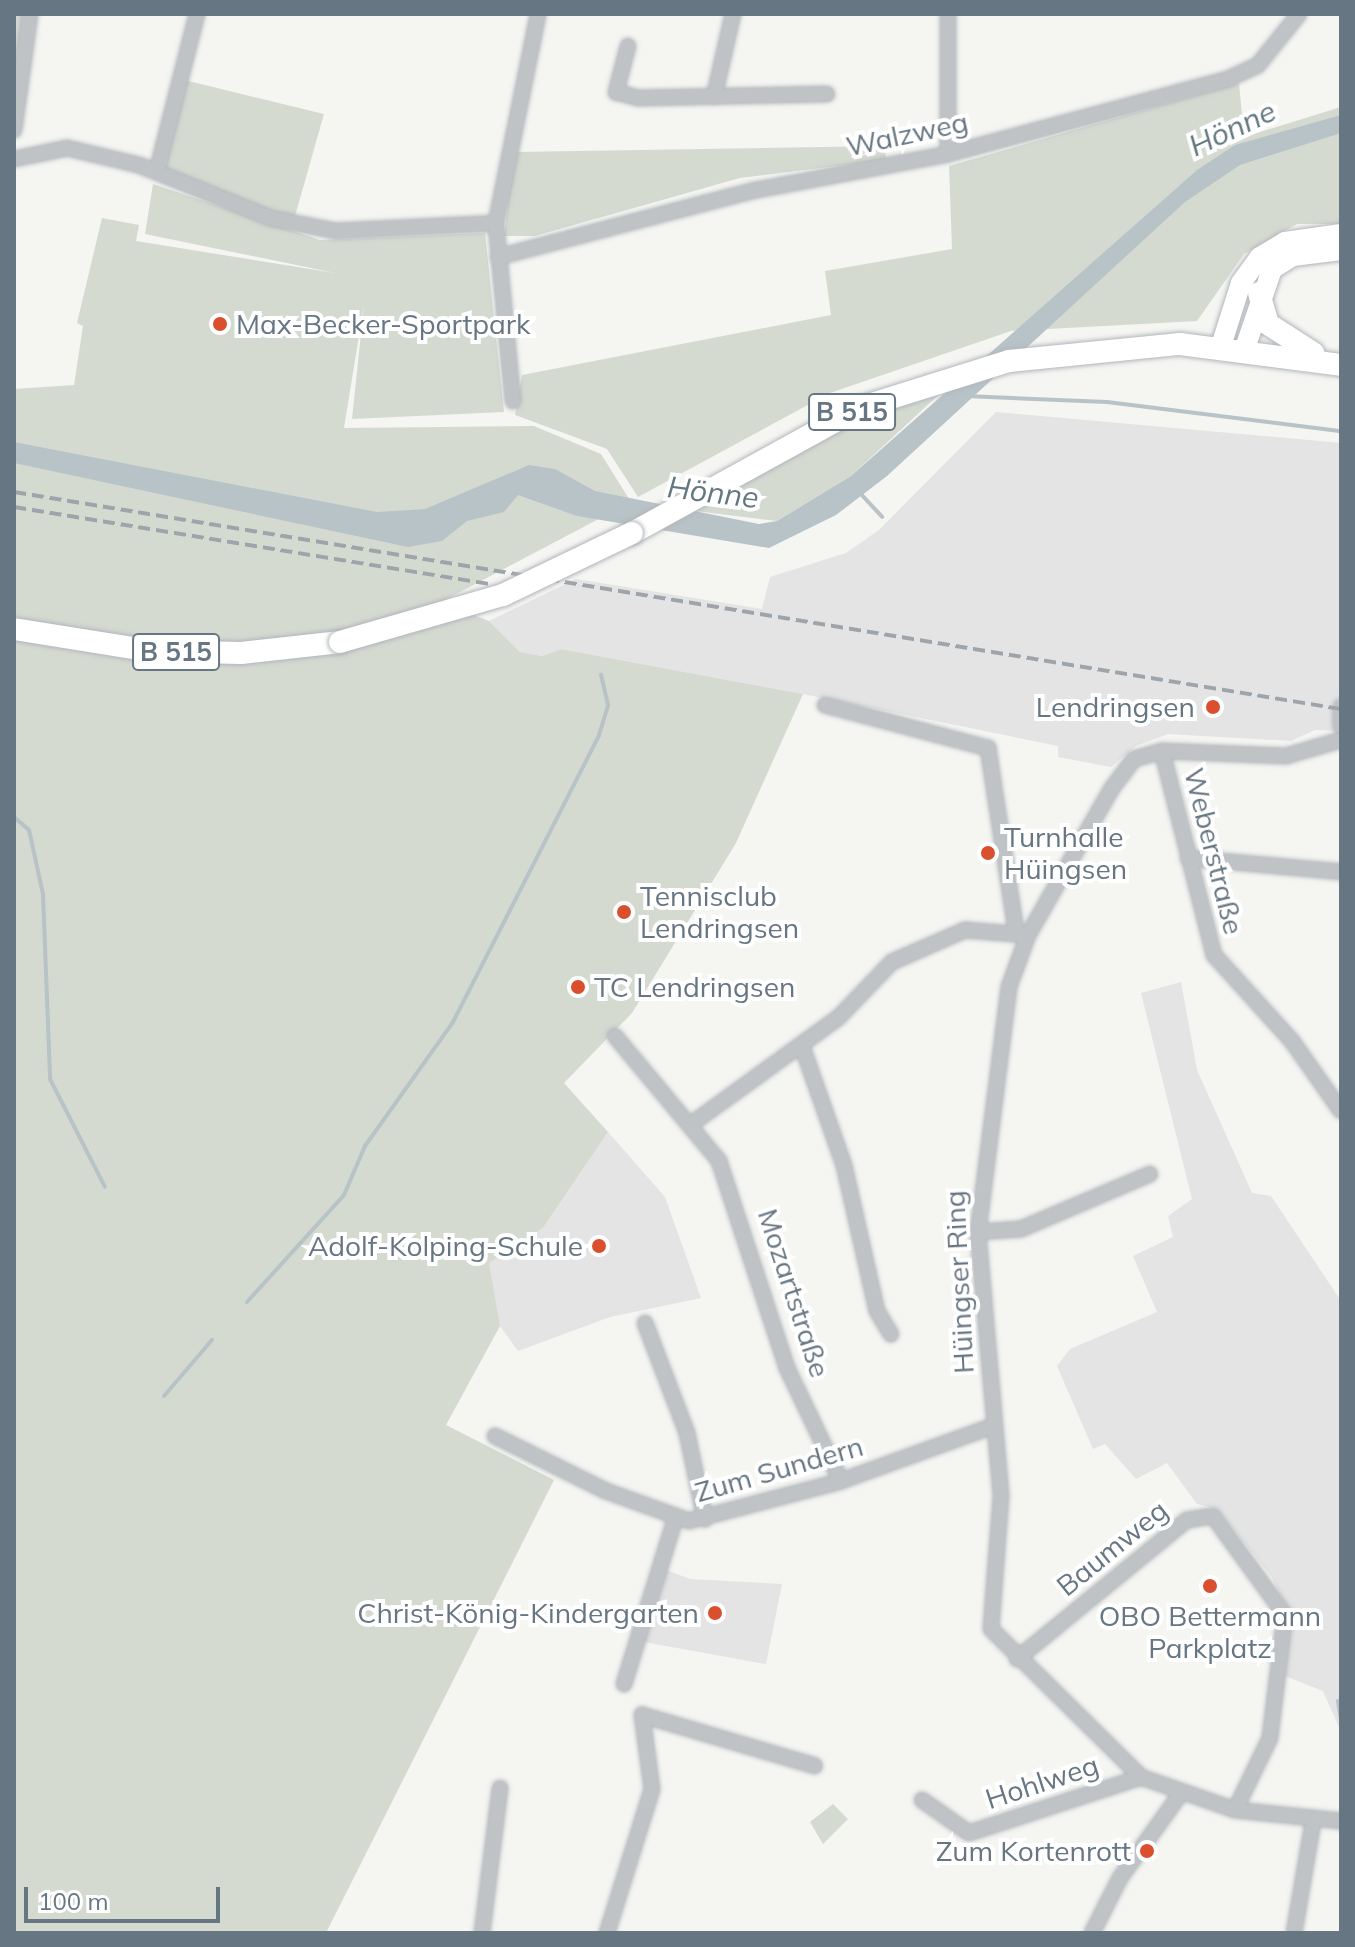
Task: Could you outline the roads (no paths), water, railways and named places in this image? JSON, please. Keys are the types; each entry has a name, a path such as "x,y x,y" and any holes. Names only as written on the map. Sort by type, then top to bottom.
{"main road":[{"path":"1221,346 1241,283 1260,257 1285,242 1341,234"},
{"path":"1245,348 1259,293 1282,261 1341,250"},
{"name":"B 515","path":"1259,293 1262,315 1276,332 1334,363"},
{"name":"B 515","path":"14,629 179,652 340,642 444,617 529,584 806,433 915,388 1009,361 1136,346 1221,346 1334,363"}],"street":[{"path":"14,130 30,14"},
{"path":"157,171 197,14"},
{"path":"513,401 496,223 538,14"},
{"path":"714,97 733,14"},
{"path":"948,14 948,154"},
{"name":"Walzweg","path":"498,257 756,190 948,154 1245,73 1299,14"},
{"path":"628,46 616,92 714,97 827,94"},
{"path":"14,159 67,148 157,171 196,192 313,228 496,223"},
{"path":"690,1125 802,1046 892,962 933,939 965,930 1022,933 988,748 825,705"},
{"path":"1341,707 1341,726"},
{"name":"Hüingser Ring","path":"1341,740 1286,756 1162,751 1134,759 1112,788 1022,933 1001,1030 978,1232 1001,1529 989,1612 991,1629 1017,1659 1141,1777 1179,1796 1235,1810 1313,1822 1341,1821"},
{"name":"Weberstraße","path":"1162,751 1214,955 1292,1041 1341,1111"},
{"path":"1188,858 1341,872"},
{"name":"Mozartstraße","path":"615,1036 719,1161 742,1214 787,1368 841,1481"},
{"path":"802,1046 844,1165 877,1311 891,1334"},
{"path":"978,1232 1021,1229 1150,1174"},
{"path":"645,1323 687,1433 705,1519"},
{"name":"Zum Sundern","path":"495,1436 675,1519 705,1519 841,1481 993,1426"},
{"name":"Baumweg","path":"1017,1659 1178,1526 1202,1513 1213,1516 1285,1615 1270,1738 1235,1810"},
{"path":"624,1684 675,1519"},
{"path":"607,1933 652,1789 642,1715 815,1766"},
{"name":"Hohlweg","path":"922,1800 969,1833 1141,1777"},
{"path":"482,1933 500,1788"},
{"path":"1092,1933 1120,1878 1179,1796"},
{"path":"1294,1933 1313,1822"}],"waterway":[{"path":"965,396 1107,402 1341,431"},
{"path":"859,492 882,517"},
{"path":"247,1302 344,1195 365,1146 453,1022 599,735 608,705 601,675"},
{"path":"14,817 29,830 43,894 50,1079 105,1187"},
{"path":"164,1396 212,1340"},
{"path":"1338,1701 1341,1719"}],"railway":[{"path":"14,492 1341,709"},
{"path":"14,507 492,584"}],"place":[{"name":"Max-Becker-Sportpark","path":"220,324"},
{"name":"Lendringsen","path":"1213,707"},
{"name":"Turnhalle Hüingsen","path":"988,853"},
{"name":"Tennisclub Lendringsen","path":"624,912"},
{"name":"TC Lendringsen","path":"578,987"},
{"name":"Adolf-Kolping-Schule","path":"599,1246"},
{"name":"OBO Bettermann Parkplatz","path":"1210,1586"},
{"name":"Christ-König-Kindergarten","path":"715,1613"},
{"name":"Zum Kortenrott","path":"1147,1851"}],"water label":[{"name":"Hönne","path":"1232,128"},
{"name":"Hönne","path":"713,492"}]}
